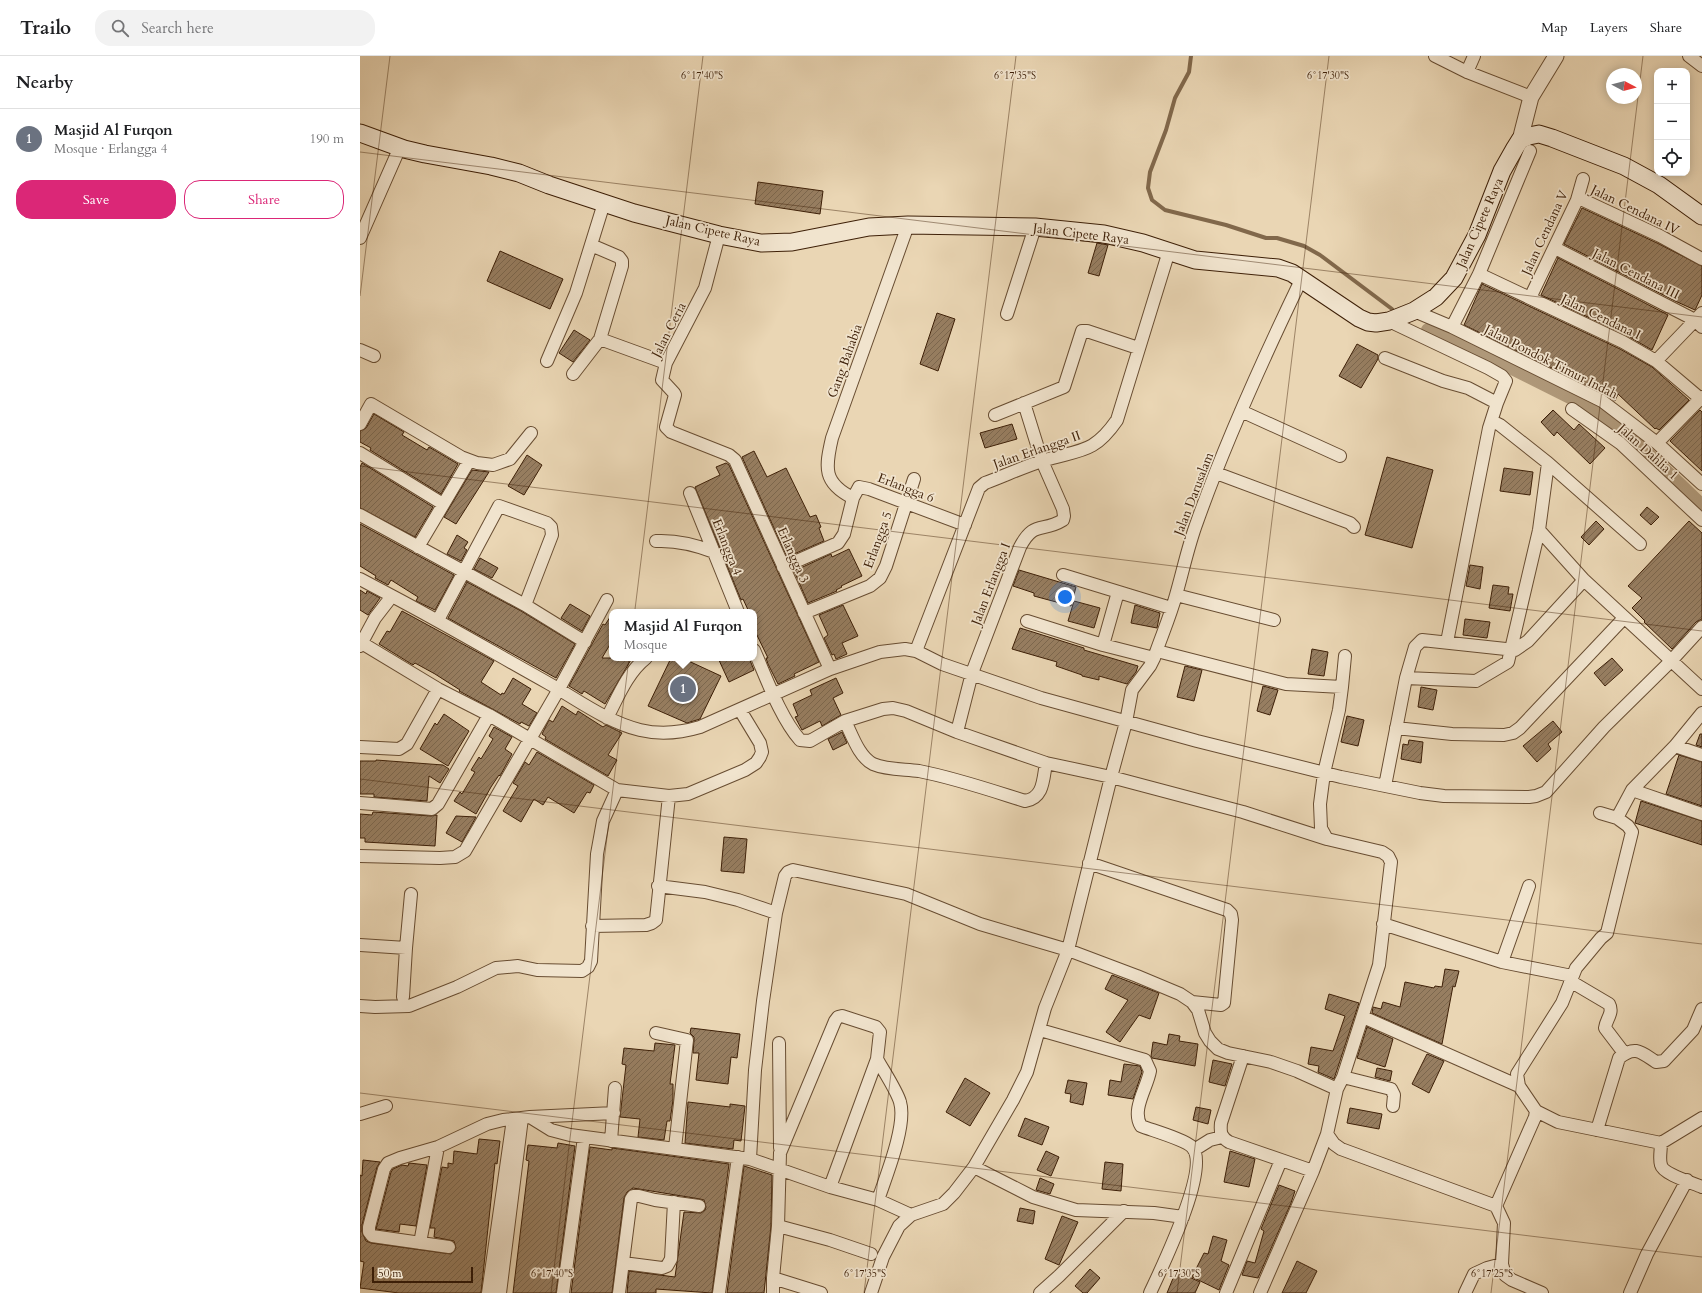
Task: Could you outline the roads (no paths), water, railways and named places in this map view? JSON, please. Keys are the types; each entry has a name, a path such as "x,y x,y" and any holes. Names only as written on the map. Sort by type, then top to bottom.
{"main road":[{"name":"Jalan Cipete Raya","path":"360,133 400,147 450,160 475,162 509,170 604,203 718,235 761,243 792,242 851,229 908,225 1035,227 1104,234 1131,240 1195,260 1278,268 1292,273 1368,322 1388,321 1414,311 1436,297 1454,278 1477,235 1502,171 1515,148 1525,146"},
{"path":"1525,146 1529,136 1540,134 1587,150 1659,185 1702,216"}],"street":[{"path":"1435,56 1467,72 1532,97"},
{"path":"1467,72 1474,56"},
{"path":"1452,327 1480,274 1525,146 1532,97 1556,56"},
{"path":"1689,56 1702,66"},
{"path":"360,238 400,147"},
{"name":"Jalan Cendana V","path":"1530,298 1578,200 1583,179"},
{"name":"Jalan Cendana IV","path":"1578,200 1583,200 1660,236 1702,259"},
{"path":"547,361 576,293 604,203"},
{"name":"Gang Bahabia","path":"853,498 834,485 829,477 827,460 832,438 908,225"},
{"path":"1007,314 1035,227"},
{"name":"Jalan Ceria","path":"718,235 705,288 666,363 662,380 675,395 666,425 668,430 729,455"},
{"path":"573,374 600,339 623,263 619,257 591,245"},
{"name":"Jalan Cendana III","path":"1555,248 1700,320"},
{"name":"Jalan Erlangga II","path":"916,651 979,488 985,483 1042,461 1091,447 1102,440 1117,420 1169,251"},
{"name":"Jalan Cendana I","path":"1480,274 1623,342 1656,361 1702,399"},
{"name":"Jalan Darusalam","path":"911,1215 943,1204 954,1194 974,1167 1013,1100 1026,1072 1046,1008 1068,950 1110,777 1126,722 1132,690 1155,654 1176,595 1186,555 1216,473 1276,331 1301,280"},
{"name":"Jalan Pondok Timur Indah","path":"1414,311 1452,327 1602,401 1657,443 1702,484"},
{"path":"1656,361 1700,320"},
{"path":"1388,321 1488,368 1502,376 1506,381 1497,403 1492,421 1447,642"},
{"path":"995,415 1064,387 1082,331 1087,331 1138,348"},
{"path":"600,339 666,363"},
{"path":"360,350 374,356"},
{"path":"1385,358 1443,381 1468,388 1497,403"},
{"path":"1657,443 1702,399"},
{"path":"1024,403 1042,461"},
{"path":"360,424 371,404 469,461 493,465 510,459 531,433"},
{"name":"Jalan Dahlia 1","path":"1572,409 1620,443 1702,520"},
{"path":"1241,411 1340,456"},
{"path":"1492,421 1500,425 1548,463 1640,544"},
{"path":"360,454 443,504"},
{"name":"Erlangga 3","path":"729,455 735,460 830,669"},
{"path":"418,548 469,461"},
{"name":"Jalan Erlangga I","path":"972,674 1016,556 1026,536 1033,530 1063,520 1063,509 1042,461"},
{"path":"1406,678 1476,681 1508,662 1512,651 1539,530 1548,463"},
{"path":"1216,473 1319,510 1354,526"},
{"name":"Erlangga 5","path":"804,613 870,586 880,578 886,566 914,479"},
{"name":"Erlangga 6","path":"853,498 856,490 859,487 862,487 965,525"},
{"name":"Erlangga 4","path":"690,493 737,609"},
{"path":"783,567 838,543 844,534 853,498"},
{"path":"438,620 499,506 547,523 551,527 552,534 525,605"},
{"path":"360,515 463,573 525,605 585,642"},
{"path":"1539,530 1584,580 1702,689"},
{"path":"656,541 681,541 714,552"},
{"path":"1064,575 1171,608"},
{"path":"360,578 438,620 607,718 642,731 670,733 700,727 830,669 880,652 905,649 916,651 942,664 1041,698 1197,742 1324,773 1420,793 1444,796 1504,798 1529,797 1542,794 1552,786 1604,727 1671,661 1702,627"},
{"path":"1385,786 1406,678 1415,647 1422,640 1512,651 1518,649 1528,641 1584,580"},
{"path":"1103,645 1118,592"},
{"path":"1176,595 1274,620"},
{"path":"392,596 375,618 361,644 438,689 489,715 618,790 669,796 688,794 745,770 756,763 762,752 760,743 740,710"},
{"path":"360,856 440,858 455,857 464,851 495,801 559,689 607,600"},
{"path":"1396,728 1452,734 1504,735 1513,733 1520,728 1624,618"},
{"path":"1027,621 1103,645 1155,654 1286,684 1342,687"},
{"path":"1327,839 1321,828 1320,804 1324,773 1339,710 1346,656"},
{"path":"757,657 774,695 800,740 810,741 845,722 883,709 893,708 906,711 957,732 1046,763 1110,777 1243,812 1327,839 1382,852 1388,856 1391,862 1383,924 1380,965 1343,1077 1337,1089 1327,1134 1313,1171 1260,1293"},
{"path":"607,718 625,682 643,661"},
{"path":"957,732 972,674"},
{"path":"360,747 399,749 407,744 438,689"},
{"path":"1617,818 1632,790 1675,746 1702,714"},
{"path":"360,803 432,809 438,804 489,715"},
{"path":"845,722 863,755 873,764 888,768 919,771 1025,801 1033,800 1038,796 1041,789 1046,763"},
{"path":"1675,746 1702,755"},
{"path":"360,1006 409,1006 457,987 496,968 518,966 537,970 582,971 588,967 591,961 597,854 603,821 618,790"},
{"path":"1632,790 1702,814"},
{"path":"592,926 646,925 656,920 658,886 669,796"},
{"path":"1600,813 1617,818 1628,826 1632,832 1607,933 1576,968 1556,1013 1517,1074 1519,1086 1536,1111 1558,1122 1661,1143 1702,1118"},
{"path":"1089,864 1227,910 1231,914 1232,920 1224,1003 1222,1005 1216,1005 1192,1002"},
{"path":"719,1293 744,1158 754,1070 776,912 785,876 788,872 800,871 906,894 980,924 1068,950 1137,976 1180,994 1192,1002 1198,1010 1205,1033 1210,1041 1218,1048 1243,1056 1278,1064 1337,1089"},
{"path":"658,886 705,892 738,900 776,912"},
{"path":"1502,962 1529,886"},
{"path":"403,997 411,894"},
{"path":"1383,924 1502,962 1571,979 1609,1004 1611,1008 1605,1028 1624,1053"},
{"path":"360,946 406,948"},
{"path":"1597,1130 1619,1058 1628,1051 1635,1050 1640,1051 1656,1062 1664,1061 1693,1030 1702,1009"},
{"path":"780,1153 838,1017 842,1016 876,1027 880,1032 877,1058 830,1187"},
{"path":"1363,1017 1519,1086"},
{"path":"1040,1030 1145,1060 1150,1071 1138,1110 1137,1119 1141,1126 1191,1146 1197,1156 1197,1167 1183,1217 1150,1293"},
{"path":"656,1033 687,1040 675,1148"},
{"path":"773,1293 778,1226 780,1168 779,1043"},
{"path":"1222,1138 1220,1130 1221,1123 1243,1056"},
{"path":"877,1058 900,1102 901,1120 898,1136 878,1200"},
{"path":"1343,1077 1391,1089 1394,1095 1393,1106"},
{"path":"611,1141 615,1088"},
{"path":"360,1114 386,1106"},
{"path":"1496,1206 1535,1117 1536,1111"},
{"path":"449,1247 372,1236 369,1232 384,1169 388,1163 438,1147 487,1124 521,1118 614,1113"},
{"path":"521,1118 551,1130 584,1137 744,1158 780,1168 830,1187 878,1200 911,1215 899,1226 892,1238 883,1256 871,1293"},
{"path":"488,1293 521,1118"},
{"path":"500,1293 521,1118"},
{"path":"1327,1134 1334,1144 1341,1149 1496,1206 1504,1223 1502,1264 1505,1275 1512,1280 1542,1293"},
{"path":"563,1293 584,1137"},
{"path":"1194,1150 1210,1140 1222,1138 1229,1142 1313,1171"},
{"path":"1661,1143 1661,1166 1668,1174 1702,1187"},
{"path":"420,1243 438,1147"},
{"path":"1226,1293 1281,1160"},
{"path":"974,1167 1033,1197 1076,1210 1124,1211 1183,1217"},
{"path":"1630,1293 1647,1254 1687,1180"},
{"path":"619,1293 631,1199 633,1196 699,1206"},
{"path":"623,1263 662,1268 668,1266 671,1259 674,1202"},
{"path":"1040,1293 1124,1211"},
{"path":"778,1226 830,1240 872,1254"},
{"path":"1465,1293 1474,1274 1487,1268 1502,1264"},
{"path":"773,1278 821,1293"}],"waterway":[{"path":"1191,56 1189,72 1175,98 1166,130 1150,172 1148,188 1152,200 1165,210 1226,225 1266,238 1277,238 1304,246 1320,255 1392,309"},
{"path":"1428,330 1496,360 1594,409 1620,427 1702,506"}],"place":[{"name":"Masjid Al Furqon","path":"683,689"}]}
